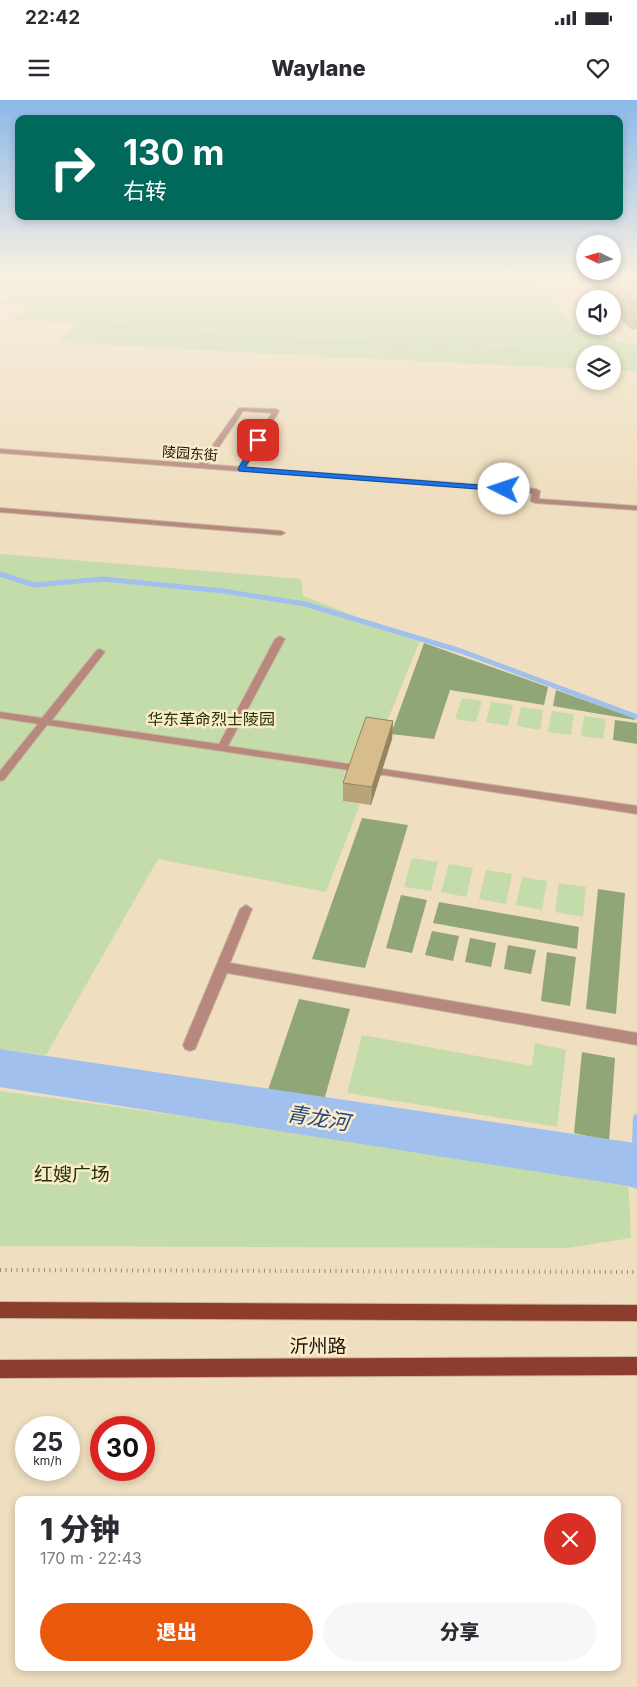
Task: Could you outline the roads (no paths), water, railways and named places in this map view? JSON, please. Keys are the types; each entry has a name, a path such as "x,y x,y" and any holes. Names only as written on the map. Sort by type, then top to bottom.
{"main road":[{"name":"沂州路","path":"0,1310 637,1313"},
{"name":"沂州路","path":"0,1369 637,1366"}],"street":[{"path":"202,466 241,409 276,411 241,469"},
{"name":"陵园东街","path":"0,451 536,491 535,501 637,508"},
{"path":"0,510 281,533"},
{"path":"222,748 280,639"},
{"path":"0,778 100,652"},
{"path":"0,715 637,810"},
{"path":"190,1045 246,909"},
{"path":"223,967 637,1038"}],"waterway":[{"path":"0,574 34,585 103,579 223,591 305,604 461,651 637,717"},
{"name":"青龙河","path":"0,1068 635,1165 637,1167"},
{"path":"635,1165 637,1118"}],"park label":[{"name":"华东革命烈士陵园","path":"211,719"},
{"name":"红嫂广场","path":"72,1174"}]}
